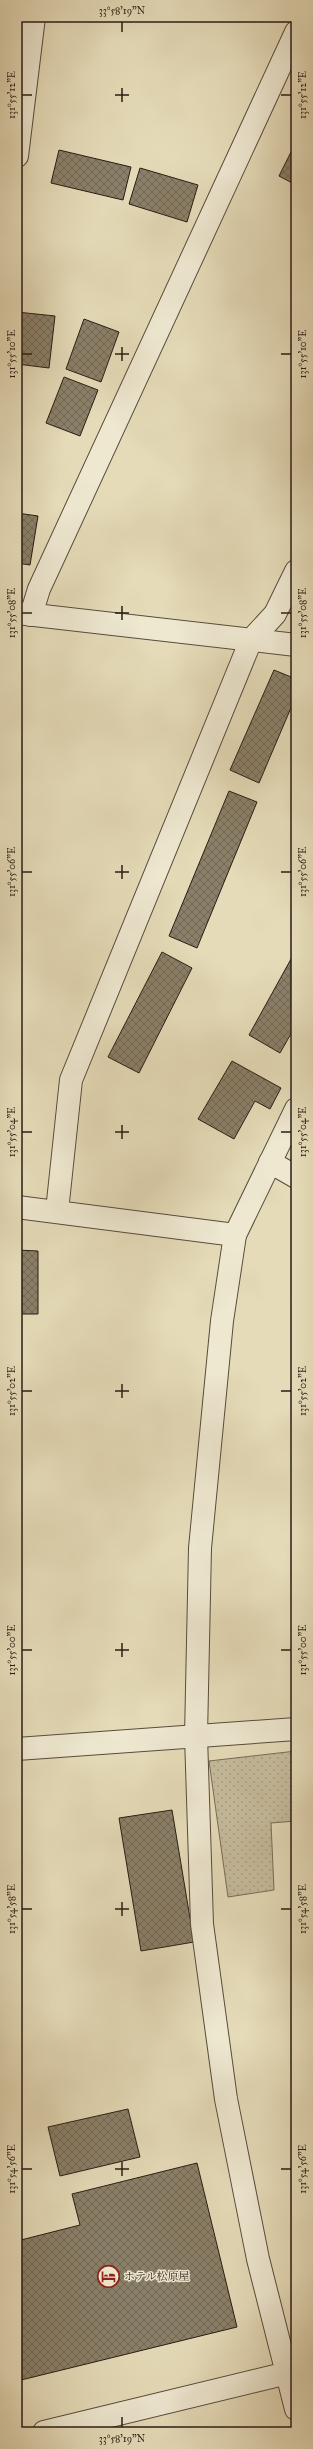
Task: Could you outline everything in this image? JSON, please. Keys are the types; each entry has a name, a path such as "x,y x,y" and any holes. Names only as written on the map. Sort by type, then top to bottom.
{"street":[{"path":"17,156 34,17"},
{"path":"296,32 39,589 24,614 296,645"},
{"path":"57,1211 71,1080 251,640 275,614 296,572"},
{"path":"296,1109 235,1235 222,1321 200,1548 196,1736 202,1924 225,2092 258,2259 291,2372 296,2409"},
{"path":"270,1162 296,1177"},
{"path":"17,1207 235,1235"},
{"path":"17,1749 296,1729"},
{"path":"44,2432 291,2372"}],"shaded area":[{"path":"296,1751 296,1821 271,1823 274,1890 228,1897 209,1761"}],"building":[{"path":"296,142 296,185 279,176"},
{"path":"59,150 131,167 123,200 51,183"},
{"path":"140,168 198,185 187,222 129,204"},
{"path":"17,312 55,316 49,368 17,364"},
{"path":"84,319 119,332 101,382 66,369"},
{"path":"64,377 98,390 80,436 46,423"},
{"path":"17,513 38,516 30,565 17,563"},
{"path":"274,670 296,679 296,696 259,783 230,770"},
{"path":"229,791 257,802 197,948 169,936"},
{"path":"296,950 296,1025 280,1053 249,1035"},
{"path":"162,952 192,968 139,1073 108,1057"},
{"path":"232,1061 281,1088 270,1109 255,1101 234,1139 198,1119"},
{"path":"17,1250 38,1251 38,1314 17,1314"},
{"path":"172,1810 194,1942 141,1951 119,1818"},
{"path":"128,2109 140,2157 60,2176 48,2127"},
{"path":"197,2163 237,2327 17,2381 17,2241 80,2225 72,2194"}],"place":[{"name":"ホテル松原屋","path":"109,2276"}]}
